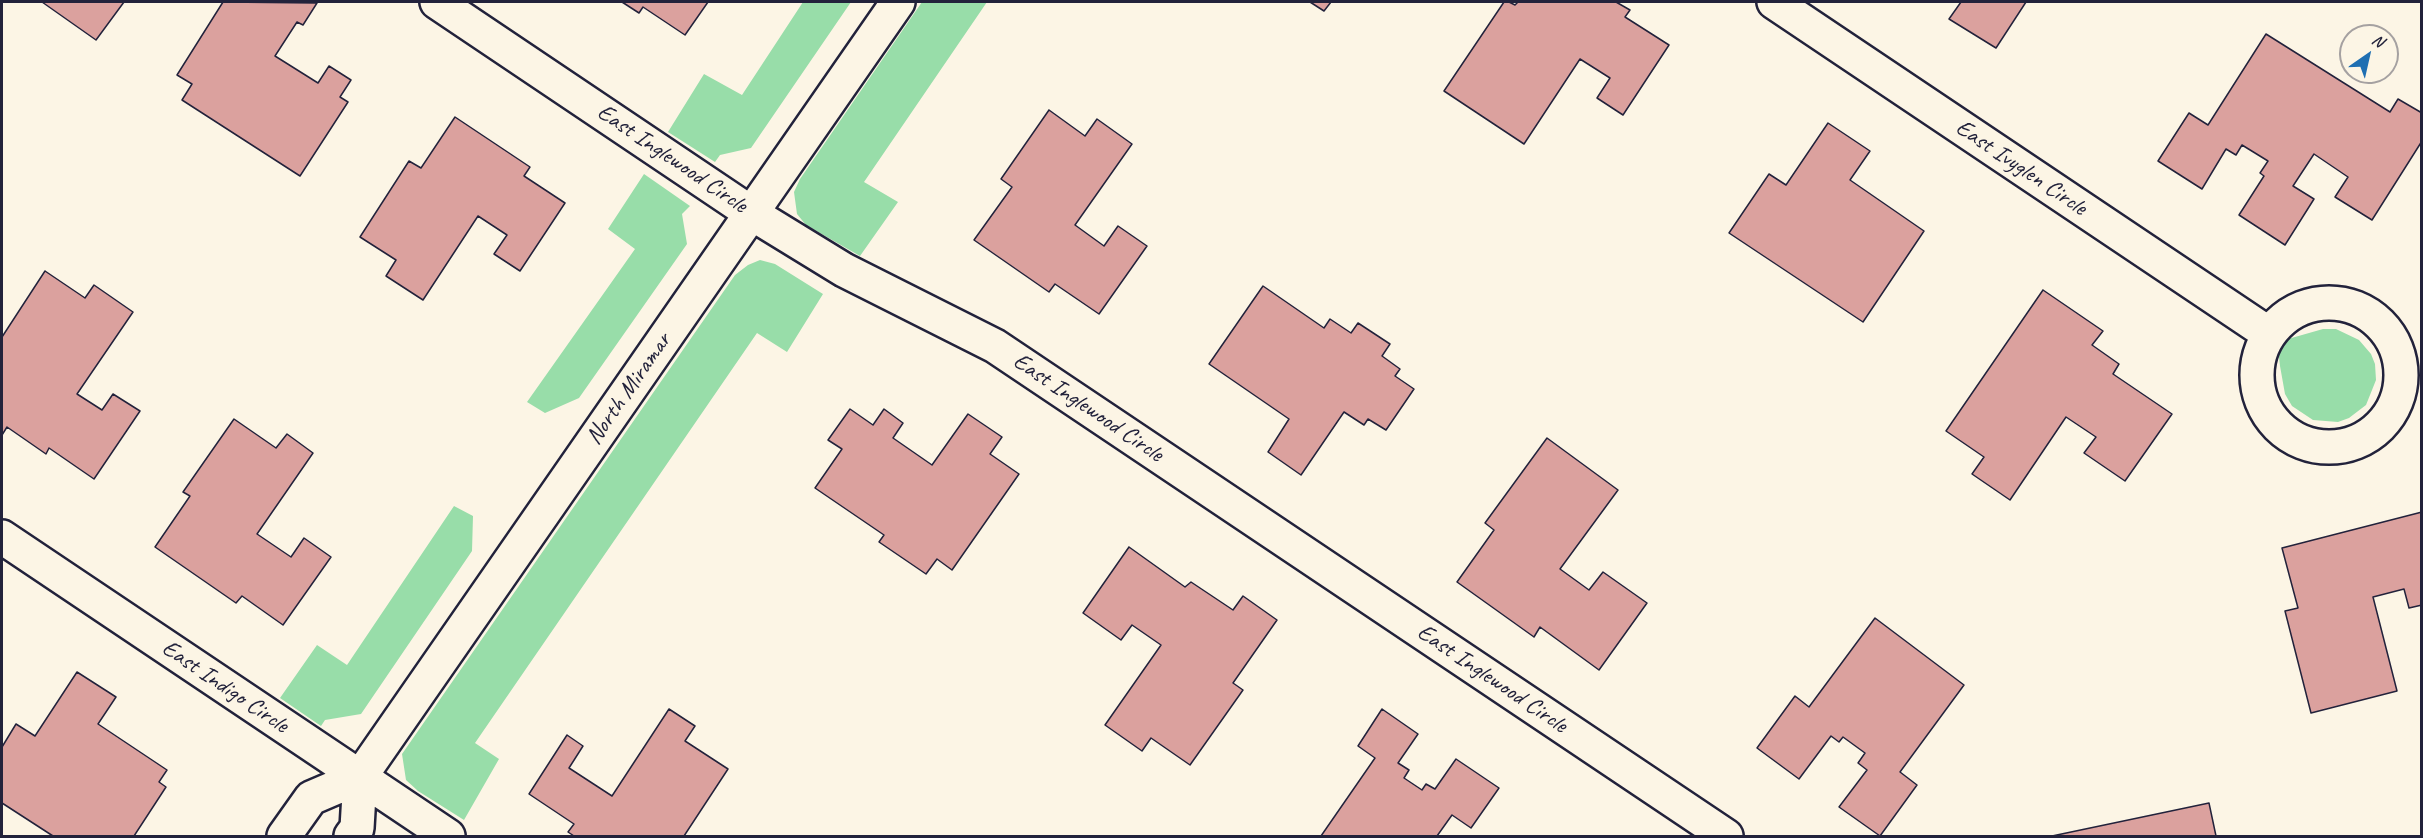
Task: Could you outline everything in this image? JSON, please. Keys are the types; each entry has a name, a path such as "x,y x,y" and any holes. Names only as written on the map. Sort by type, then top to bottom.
{"street":[{"name":"East Inglewood Circle","path":"437,2 751,213 844,270 995,345 1726,837"},
{"name":"North Miramar","path":"360,777 898,2"},
{"name":"East Ivyglen Circle","path":"1774,2 2269,334"},
{"path":"2336,303 2359,309 2379,323 2393,342 2398,358 2399,390 2391,412 2375,430 2355,442 2344,445 2332,447 2309,444 2288,435 2271,418 2260,397 2256,374 2260,351 2269,334 2289,314 2312,305 2336,303"},
{"name":"East Indigo Circle","path":"2,537 448,837"},
{"path":"284,837 311,798 360,777 357,828 351,837"}],"green space":[{"path":"803,2 851,2 751,148 720,155 715,162 668,132 704,74 742,95"},
{"path":"922,2 987,2 864,182 898,202 860,256 806,225 797,214 794,192 800,179"},
{"path":"644,174 690,206 682,214 687,244 579,398 545,413 527,402 635,249 608,229"},
{"path":"760,260 775,264 823,294 787,352 757,333 475,743 499,759 464,820 418,791 406,780 402,754 735,275 748,265"},
{"path":"2323,329 2336,329 2359,340 2371,354 2375,364 2376,380 2366,405 2349,418 2338,422 2313,420 2292,406 2285,394 2280,366 2278,348 2281,341"},
{"path":"454,506 473,516 472,551 361,714 325,720 321,726 280,698 317,645 347,665"}],"building":[{"path":"42,2 124,2 96,40"},
{"path":"223,2 317,3 303,25 297,22 275,56 318,83 329,66 351,80 340,97 348,102 300,176 182,100 192,84 177,75"},
{"path":"622,2 708,2 685,35 643,7 639,13"},
{"path":"1310,2 1331,2 1324,11"},
{"path":"1504,2 1515,5 1518,2 1616,2 1630,10 1625,17 1669,45 1623,115 1597,98 1610,78 1580,59 1524,144 1444,91"},
{"path":"1961,2 2026,2 1996,48 1949,19"},
{"path":"2266,34 2339,80 2339,84 2345,84 2390,112 2398,99 2422,113 2422,141 2372,220 2335,197 2348,177 2314,154 2293,186 2314,199 2285,245 2239,215 2264,176 2260,173 2268,161 2242,145 2236,155 2226,149 2202,189 2158,161 2189,113 2208,125"},
{"path":"1049,110 1085,136 1097,119 1132,144 1075,225 1104,246 1118,226 1147,246 1099,314 1055,284 1049,292 974,240 1012,187 1001,179"},
{"path":"455,117 530,167 524,176 565,203 520,271 494,254 507,235 478,216 423,300 386,276 396,260 360,237 409,161 421,168"},
{"path":"1828,123 1870,151 1850,180 1924,231 1863,322 1729,233 1769,174 1786,185"},
{"path":"45,271 85,298 94,285 133,312 77,394 102,410 113,394 140,411 94,479 49,448 46,454 7,427 2,435 2,337"},
{"path":"1263,286 1324,328 1330,319 1351,333 1358,323 1390,344 1382,356 1400,369 1395,376 1414,389 1386,430 1368,419 1364,425 1344,412 1301,475 1268,452 1289,419 1209,364"},
{"path":"2043,290 2103,331 2092,345 2119,364 2113,374 2172,414 2125,481 2084,453 2096,437 2066,417 2010,500 1972,474 1984,457 1946,431"},
{"path":"850,409 873,425 884,409 903,423 893,438 932,465 968,414 1002,437 990,454 1019,474 952,570 937,559 926,574 879,542 884,535 815,488 842,449 828,440"},
{"path":"234,419 276,448 287,434 313,453 257,534 291,557 304,538 331,557 283,625 242,596 236,603 155,547 190,496 183,492"},
{"path":"1547,438 1618,490 1560,569 1589,590 1603,572 1647,603 1599,670 1540,627 1534,637 1457,582 1494,530 1485,523"},
{"path":"2422,512 2422,605 2409,608 2404,589 2373,597 2397,691 2311,713 2285,611 2298,608 2282,548"},
{"path":"1129,547 1185,587 1191,582 1233,610 1243,596 1277,620 1233,683 1243,690 1190,765 1151,738 1142,751 1105,725 1161,645 1132,625 1121,640 1083,613"},
{"path":"1875,618 1964,685 1900,772 1917,785 1880,836 1839,807 1867,770 1858,763 1865,753 1843,737 1839,742 1831,736 1799,779 1757,748 1795,696 1809,707"},
{"path":"77,672 116,697 98,724 167,770 159,782 166,787 134,836 53,836 2,803 2,747 16,724 35,736"},
{"path":"669,709 695,726 685,741 728,769 684,836 574,836 568,832 574,824 529,794 567,735 583,746 569,768 612,796"},
{"path":"1382,709 1418,734 1398,763 1409,770 1404,778 1422,790 1426,784 1435,789 1456,759 1499,788 1471,828 1452,815 1437,836 1321,836 1375,758 1358,746"},
{"path":"2209,803 2216,836 2052,836"}]}
